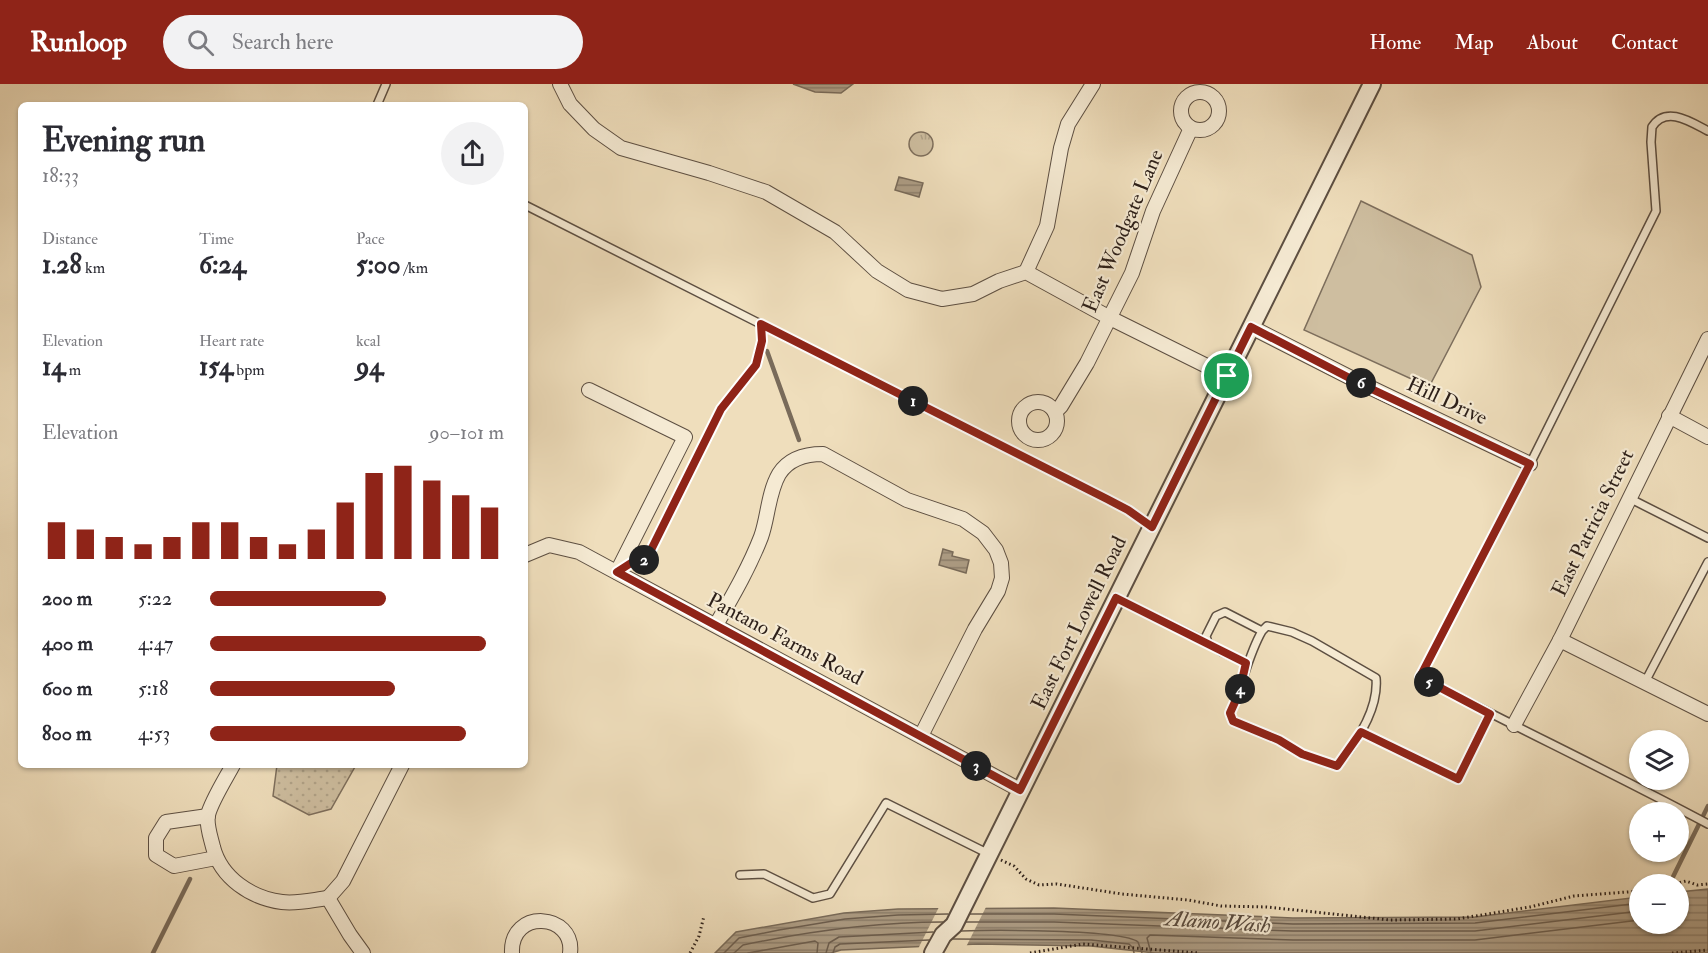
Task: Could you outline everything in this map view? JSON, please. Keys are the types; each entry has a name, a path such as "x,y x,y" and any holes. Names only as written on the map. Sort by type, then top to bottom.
{"street":[{"path":"560,84 570,104 594,129 621,148 709,172 766,192 835,232 877,271 908,290 942,299 973,294 999,281 1026,272 1047,226 1061,148 1068,124 1093,84"},
{"name":"East Fort Lowell Road","path":"933,953 943,935 954,925 1372,84"},
{"name":"East Woodgate Lane","path":"1055,412 1087,363 1132,273 1153,211 1191,128"},
{"path":"1026,272 1110,318 1227,376"},
{"name":"Hill Drive","path":"1251,327 1361,384 1530,464"},
{"name":"East Patricia Street","path":"1514,725 1560,640 1708,339"},
{"path":"589,390 685,437 617,572"},
{"path":"1669,416 1708,437"},
{"path":"716,625 760,538 779,474 798,458 809,454 823,454 907,500 963,519 983,533 996,550 1001,563 1002,578 998,591 975,629 921,736"},
{"name":"Pantano Farms Road","path":"528,554 549,545 579,552 1020,790"},
{"path":"1560,640 1708,714"},
{"path":"232,768 208,816 216,858 232,881 254,894 281,902 303,902 328,898 343,880 400,768"},
{"path":"208,816 166,822 156,838 156,855 174,866 216,858"},
{"path":"328,898 363,953"},
{"path":"512,953 512,942 520,929 528,923 541,920 558,925 567,934 571,946 570,953"},
{"name":"East Fort Lowell Road","path":"945,953 954,934 954,925"}],"lane":[{"path":"378,102 386,84"},
{"path":"1708,131 1671,115 1661,118 1652,127 1656,211 1530,464 1420,677 1490,714 1624,778 1708,824"},
{"path":"528,207 1117,504 1152,527"},
{"path":"1629,498 1708,538"},
{"path":"1645,682 1708,562"},
{"path":"1116,598 1246,663"},
{"path":"1208,643 1206,636 1216,616 1225,612 1262,631"},
{"path":"1267,626 1292,632 1376,678 1374,701 1361,732 1337,766 1302,754 1279,740 1233,721 1230,713 1239,693 1246,663 1262,631 1267,626"},
{"path":"1361,732 1458,779 1490,714"},
{"path":"741,874 764,874 813,898 830,894 886,803 989,854"}],"path":[{"path":"617,572 631,563 643,561 650,552 721,409 756,365 762,341 761,324"},
{"path":"989,854 1014,866 1026,879 1039,885 1057,884 1221,906 1267,907 1390,920 1457,919 1530,908 1574,896 1629,892"},
{"path":"1689,882 1697,885 1708,884"},
{"path":"690,953 699,936 704,916"},
{"path":"1030,953 1083,944 1199,953"},
{"path":"1672,953 1708,950"}],"green space":[{"path":"921,132 930,135 933,144 930,153 921,156 912,153 909,144 912,135"},
{"path":"1361,201 1472,255 1481,287 1429,387 1304,330"},
{"path":"277,768 354,768 331,809 309,815 273,796"}],"water":[{"path":"793,84 853,84 841,93 815,92"},
{"path":"899,177 923,183 919,197 895,190"},
{"path":"943,549 953,552 952,556 969,560 966,573 939,565"},
{"name":"Alamo Wash","path":"1708,889 1708,953 1155,953 1091,946 978,944 841,950 831,953 715,953 736,932 844,913 898,909 1054,908 1293,918 1475,917 1629,898 1629,934 1689,934 1689,891"}],"pier":[{"path":"940,905 987,905 966,947 918,949"}],"waterway":[{"path":"767,351 799,440"},
{"path":"1674,874 1708,806"},
{"path":"153,953 190,879"}],"route":[{"path":"761,324 1107,499 1152,527 1227,376 1251,327 1361,384 1530,464 1420,677 1490,714 1458,779 1361,732 1337,766 1302,754 1279,740 1233,721 1230,713 1243,682 1246,663 1116,598 1020,790 617,572 631,563 643,561 650,552 721,409 756,365 762,341 761,324"}]}
